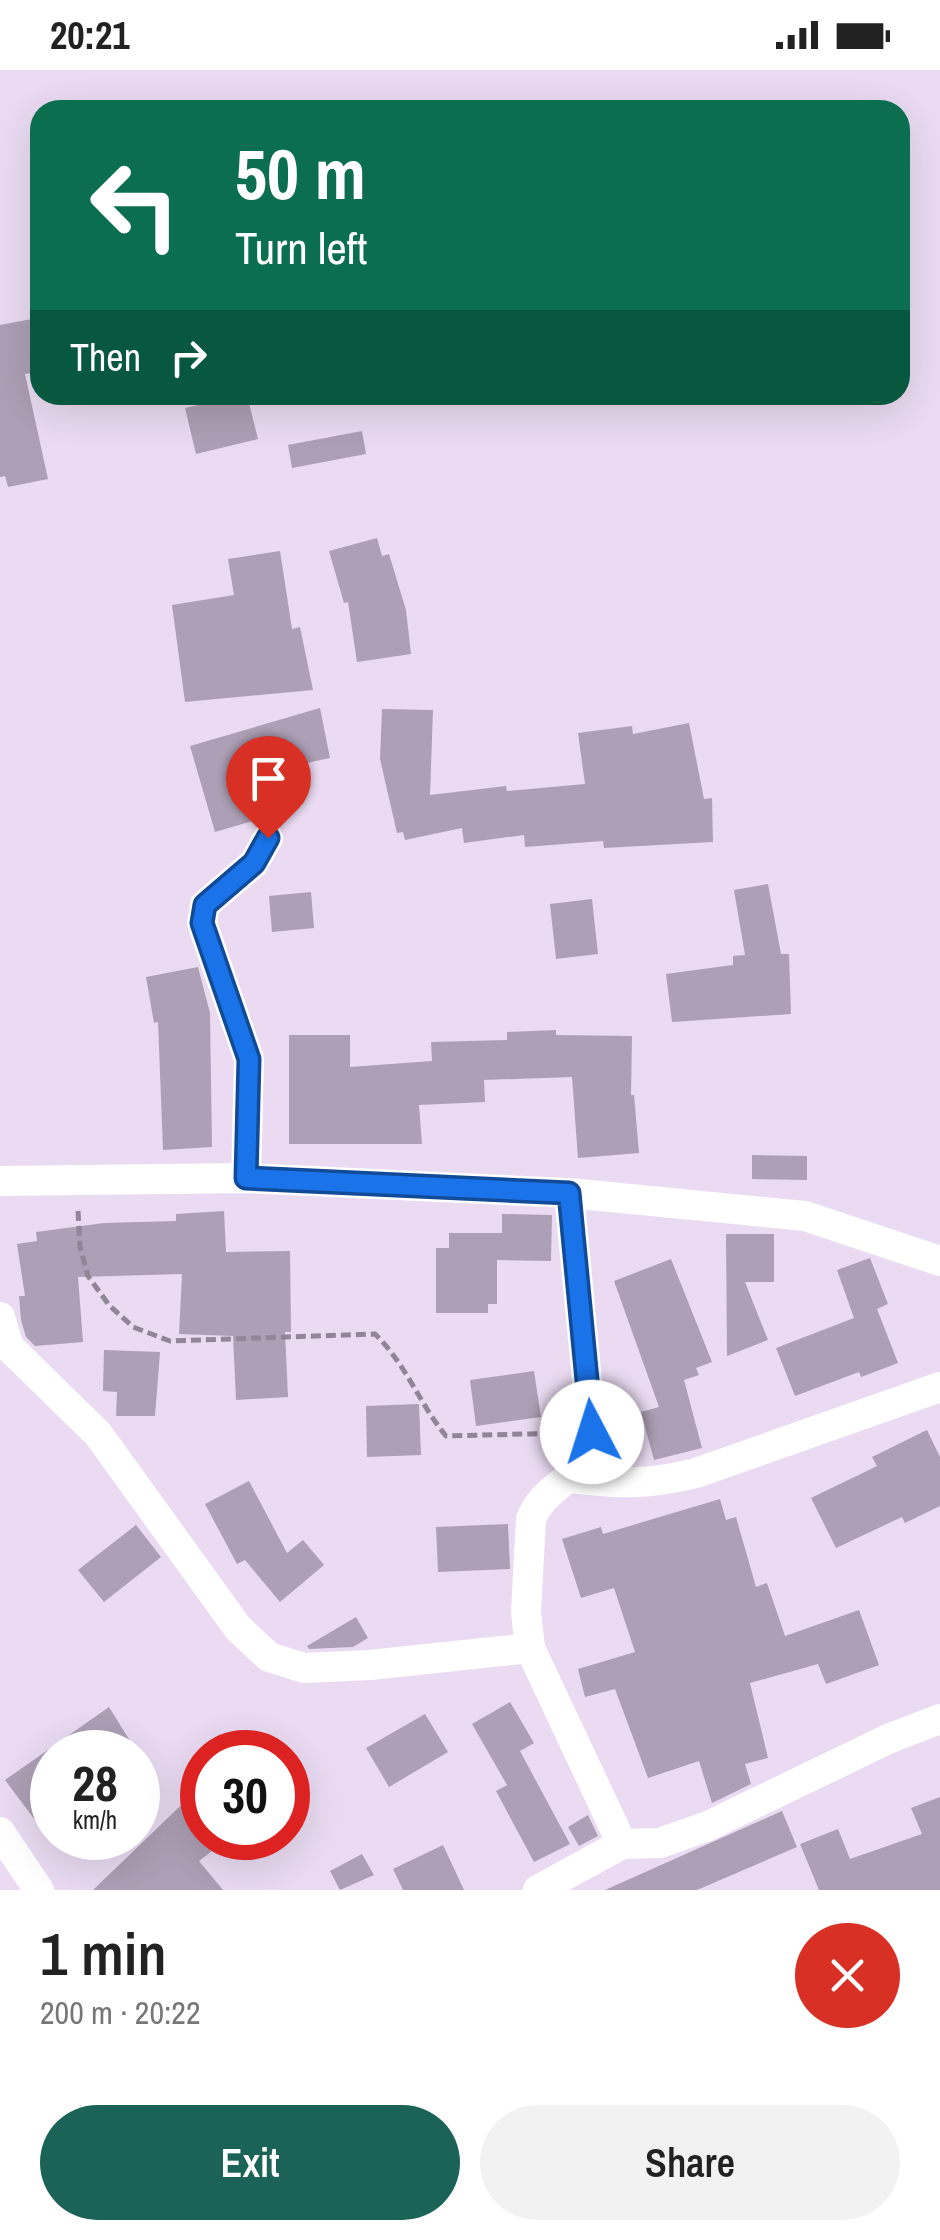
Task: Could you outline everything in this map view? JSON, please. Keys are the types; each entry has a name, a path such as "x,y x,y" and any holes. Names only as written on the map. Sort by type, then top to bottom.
{"street":[{"path":"246,1178 249,1059 202,923 205,905 254,863 268,838"},
{"path":"0,1181 246,1178 569,1193 805,1216 940,1260"},
{"path":"569,1193 592,1432 588,1455 571,1478 536,1507 531,1520 526,1612 530,1648 622,1844"},
{"path":"0,1317 9,1347 98,1434 238,1628 269,1657 304,1668 530,1648"},
{"path":"571,1478 656,1484 940,1387"},
{"path":"538,1890 622,1844 660,1843 708,1826 940,1719"},
{"path":"0,1832 39,1890"}],"path":[{"path":"76,1179 80,1246 88,1276 109,1305 133,1327 170,1341 375,1334 397,1355 424,1410 446,1436 592,1432"}],"building":[{"path":"30,319 30,373 25,374 48,479 8,487 5,476 0,477 0,325"},
{"path":"250,405 258,439 196,454 185,408"},
{"path":"362,431 366,454 292,468 288,445"},
{"path":"377,538 382,556 389,554 406,610 411,654 357,662 348,602 344,603 329,551"},
{"path":"280,551 292,629 300,627 313,690 185,702 172,605 234,595 228,559"},
{"path":"320,708 330,758 251,775 263,818 215,832 190,746"},
{"path":"382,709 433,710 430,795 506,786 507,791 585,784 578,733 632,726 633,734 689,723 704,799 712,798 713,842 604,848 603,841 525,847 524,835 464,843 462,828 405,840 403,832 397,833 380,759"},
{"path":"768,884 781,954 789,954 791,1014 672,1022 666,974 733,965 733,956 745,955 734,890"},
{"path":"311,892 314,928 272,932 269,896"},
{"path":"592,899 598,954 556,959 550,904"},
{"path":"198,967 210,1013 212,1147 163,1150 158,1022 154,1023 146,977"},
{"path":"556,1030 556,1035 632,1036 631,1095 639,1153 578,1158 572,1077 484,1080 485,1102 419,1105 422,1144 289,1144 289,1035 350,1035 350,1067 432,1061 431,1042 507,1040 507,1032"},
{"path":"752,1155 807,1156 807,1180 752,1179"},
{"path":"224,1211 226,1252 290,1251 291,1332 285,1332 288,1397 236,1400 233,1336 179,1334 182,1274 78,1277 83,1342 35,1346 26,1337 21,1320 19,1296 25,1296 17,1244 37,1241 36,1232 104,1223 176,1221 176,1214"},
{"path":"502,1214 552,1215 551,1261 497,1260 497,1304 488,1304 488,1313 436,1313 436,1248 449,1248 449,1233 502,1233"},
{"path":"726,1234 774,1234 774,1282 745,1282 768,1340 727,1356"},
{"path":"870,1258 888,1304 877,1309 898,1363 861,1377 859,1372 795,1396 776,1348 854,1318 837,1270"},
{"path":"671,1259 712,1362 696,1368 699,1375 684,1380 702,1448 654,1460 641,1412 659,1407 614,1281"},
{"path":"104,1350 160,1352 155,1416 116,1416 117,1392 103,1391"},
{"path":"534,1371 541,1417 476,1426 470,1380"},
{"path":"419,1404 421,1455 367,1457 366,1406"},
{"path":"927,1430 940,1457 940,1506 905,1523 902,1517 836,1548 811,1498 877,1466 872,1457"},
{"path":"249,1481 287,1553 303,1540 324,1565 280,1602 245,1560 237,1564 205,1504"},
{"path":"720,1499 726,1520 736,1517 756,1587 767,1583 785,1636 859,1610 879,1665 826,1684 818,1664 750,1683 768,1758 745,1764 751,1784 712,1803 699,1761 648,1778 615,1689 585,1697 578,1669 635,1652 614,1588 581,1598 562,1539 601,1527 603,1534"},
{"path":"508,1524 510,1569 438,1572 436,1527"},
{"path":"136,1525 161,1557 104,1602 78,1570"},
{"path":"356,1617 368,1638 353,1647 307,1646"},
{"path":"510,1702 534,1743 520,1751 570,1844 534,1862 496,1791 507,1785 472,1724"},
{"path":"109,1707 123,1730 76,1730"},
{"path":"425,1714 448,1752 389,1787 366,1748"},
{"path":"30,1762 30,1813 5,1780"},
{"path":"940,1797 940,1890 819,1890 800,1844 838,1829 850,1859 922,1834 911,1808"},
{"path":"180,1806 180,1860 200,1860 223,1890 93,1890 124,1860 160,1860 160,1825"},
{"path":"782,1811 797,1847 697,1890 605,1890"},
{"path":"588,1815 598,1836 579,1846 568,1827"},
{"path":"443,1845 464,1890 403,1890 393,1869"},
{"path":"362,1854 374,1875 340,1890 330,1871"}],"route":[{"path":"268,838 254,863 205,905 202,923 249,1059 246,1178 569,1193 592,1432"}]}
